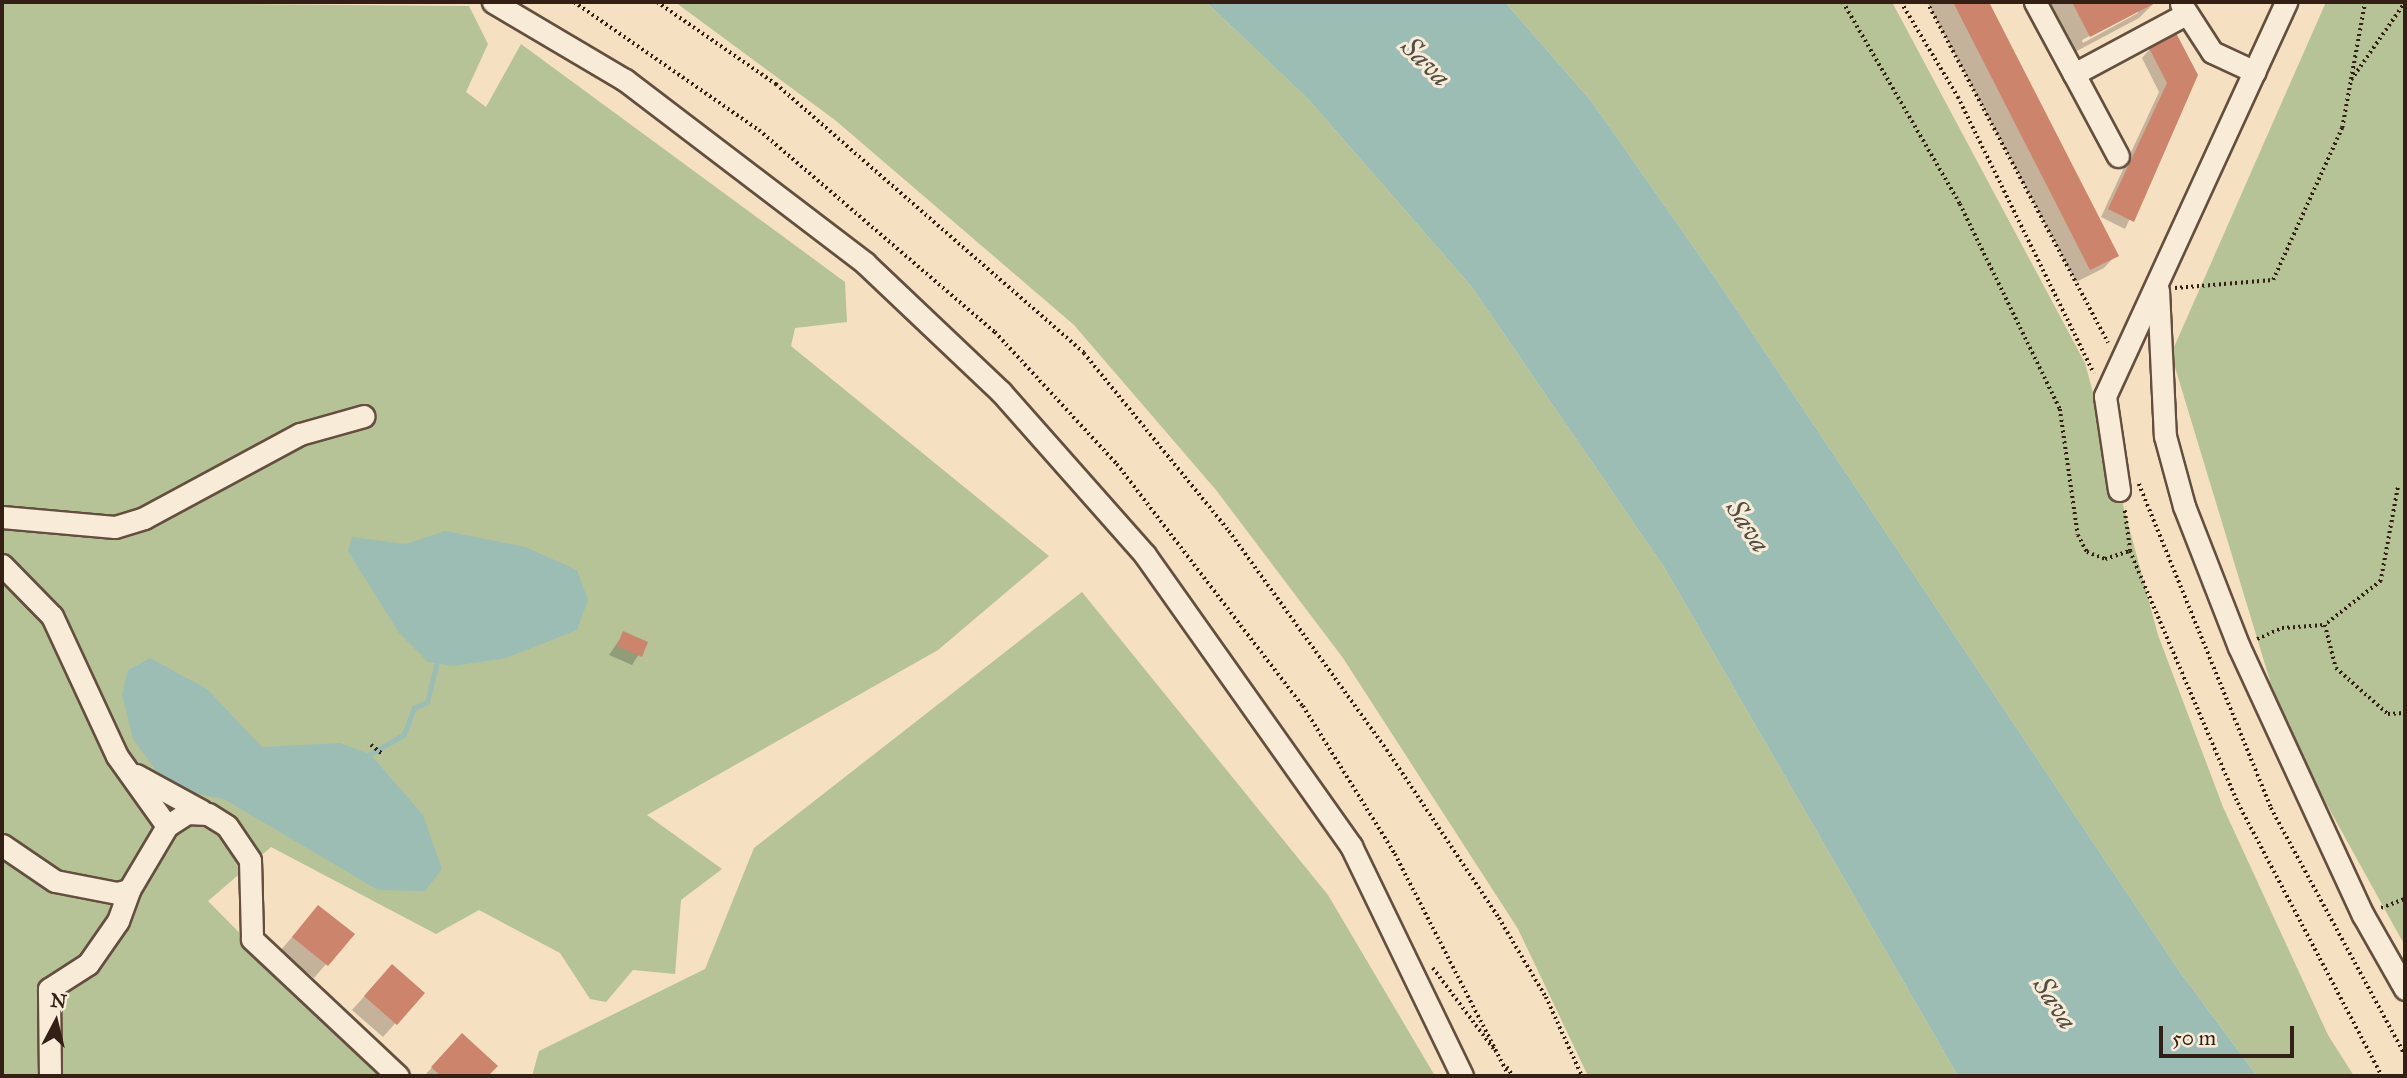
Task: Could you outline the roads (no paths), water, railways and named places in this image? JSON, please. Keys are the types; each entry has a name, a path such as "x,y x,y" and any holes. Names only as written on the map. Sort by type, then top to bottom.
{"street":[{"path":"493,2 625,80 864,263 1001,392 1145,555 1351,846 1462,1076"},
{"path":"2035,2 2118,156"},
{"path":"2119,490 2105,396 2118,360 2158,290 2286,2"},
{"path":"2074,74 2183,8 2212,52 2255,72"},
{"path":"2158,290 2165,436 2239,647 2363,915 2405,989"},
{"path":"2,517 115,527 144,518 300,434 364,416"},
{"path":"2,565 52,615 123,765 167,826"},
{"path":"123,765 156,790 208,814 227,826 250,860 252,939 398,1076"},
{"path":"50,1076 49,989 88,964 118,921 129,890 167,826 187,813 208,814"},
{"path":"2,845 55,881 96,893 129,890"}],"water":[{"name":"Sava","path":"1206,2 1505,2 1592,102 1716,279 2180,972 2257,1076 1958,1076 1664,567 1471,286 1309,100"},
{"path":"445,531 525,547 577,570 588,600 577,630 506,658 453,666 428,662 399,633 348,551 352,537 406,544"},
{"path":"150,658 207,689 262,747 340,743 370,754 423,815 442,869 425,891 378,890 224,799 169,788 133,739 122,694 128,670"}],"waterway":[{"path":"370,754 404,734 414,708 427,702 436,665"}]}
